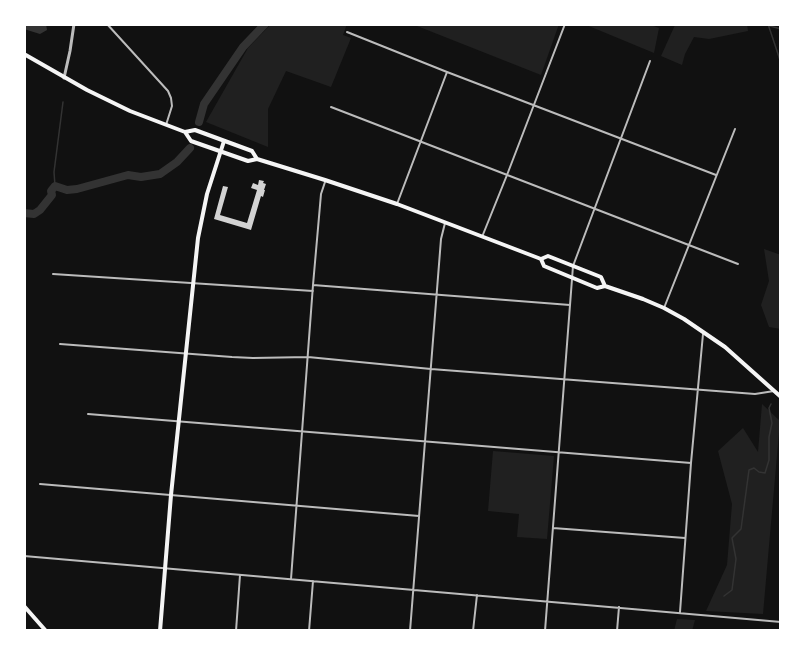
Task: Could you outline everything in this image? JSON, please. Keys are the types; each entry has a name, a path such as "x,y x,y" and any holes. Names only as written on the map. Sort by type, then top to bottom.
{"main road":[{"path":"24,54 64,78 130,111 185,132 195,130 252,151 257,159"},
{"path":"185,132 191,141 221,152 248,161 257,159 397,204 541,259 549,256 601,277 605,286"},
{"path":"160,631 171,495 198,238 202,213 224,141"},
{"path":"541,259 544,266 597,288 605,286 664,308 704,332 781,397"},
{"path":"24,606 46,631"}],"street":[{"path":"64,78 74,24"},
{"path":"107,24 170,94 172,106 166,125"},
{"path":"482,237 564,24"},
{"path":"346,32 716,175"},
{"path":"544,631 573,266 650,61"},
{"path":"397,204 447,72"},
{"path":"331,107 738,264"},
{"path":"664,308 735,129"},
{"path":"291,579 321,194 325,180"},
{"path":"410,631 436,295 441,239 445,223"},
{"path":"53,274 313,291"},
{"path":"314,285 570,305"},
{"path":"680,612 704,332"},
{"path":"60,344 253,358 308,357 431,369 755,394 774,391"},
{"path":"88,414 691,464"},
{"path":"40,484 419,516"},
{"path":"553,528 685,538"},
{"path":"24,556 781,622"},
{"path":"236,631 240,575"},
{"path":"309,631 313,581"},
{"path":"473,631 477,594"},
{"path":"616,631 619,607"}],"shaded area":[{"path":"24,24 46,24 47,30 40,34 24,29"},
{"path":"271,24 347,24 343,35 351,38 331,87 286,71 268,109 268,147 206,122 248,48"},
{"path":"412,24 559,24 541,75"},
{"path":"584,24 648,24 659,28 654,53"},
{"path":"747,24 748,31 709,39 694,37 682,65 661,56 675,25"},
{"path":"764,249 781,255 781,329 769,327 761,305 769,281"},
{"path":"762,404 780,421 763,614 706,611 727,565 732,504 718,451 743,428 758,452"},
{"path":"493,451 554,456 547,539 517,537 519,514 488,511"},
{"path":"677,619 695,620 692,631 674,631"}],"building":[{"path":"259,180 266,184 251,230 214,219 223,186 228,187 220,215 247,223 257,190 251,188 253,183 258,185"}],"waterway":[{"path":"199,122 204,104 243,47 265,24"},
{"path":"768,24 781,63"},
{"path":"770,26 781,29"},
{"path":"55,186 54,172 63,102"},
{"path":"24,213 34,214 40,210 52,195 51,191 55,186 67,190 77,189 128,175 141,177 160,174 177,162 190,148"},
{"path":"724,596 732,590 736,559 732,538 741,529 749,470 754,468 765,473 769,460 769,437 772,423 769,408 771,404"}]}
